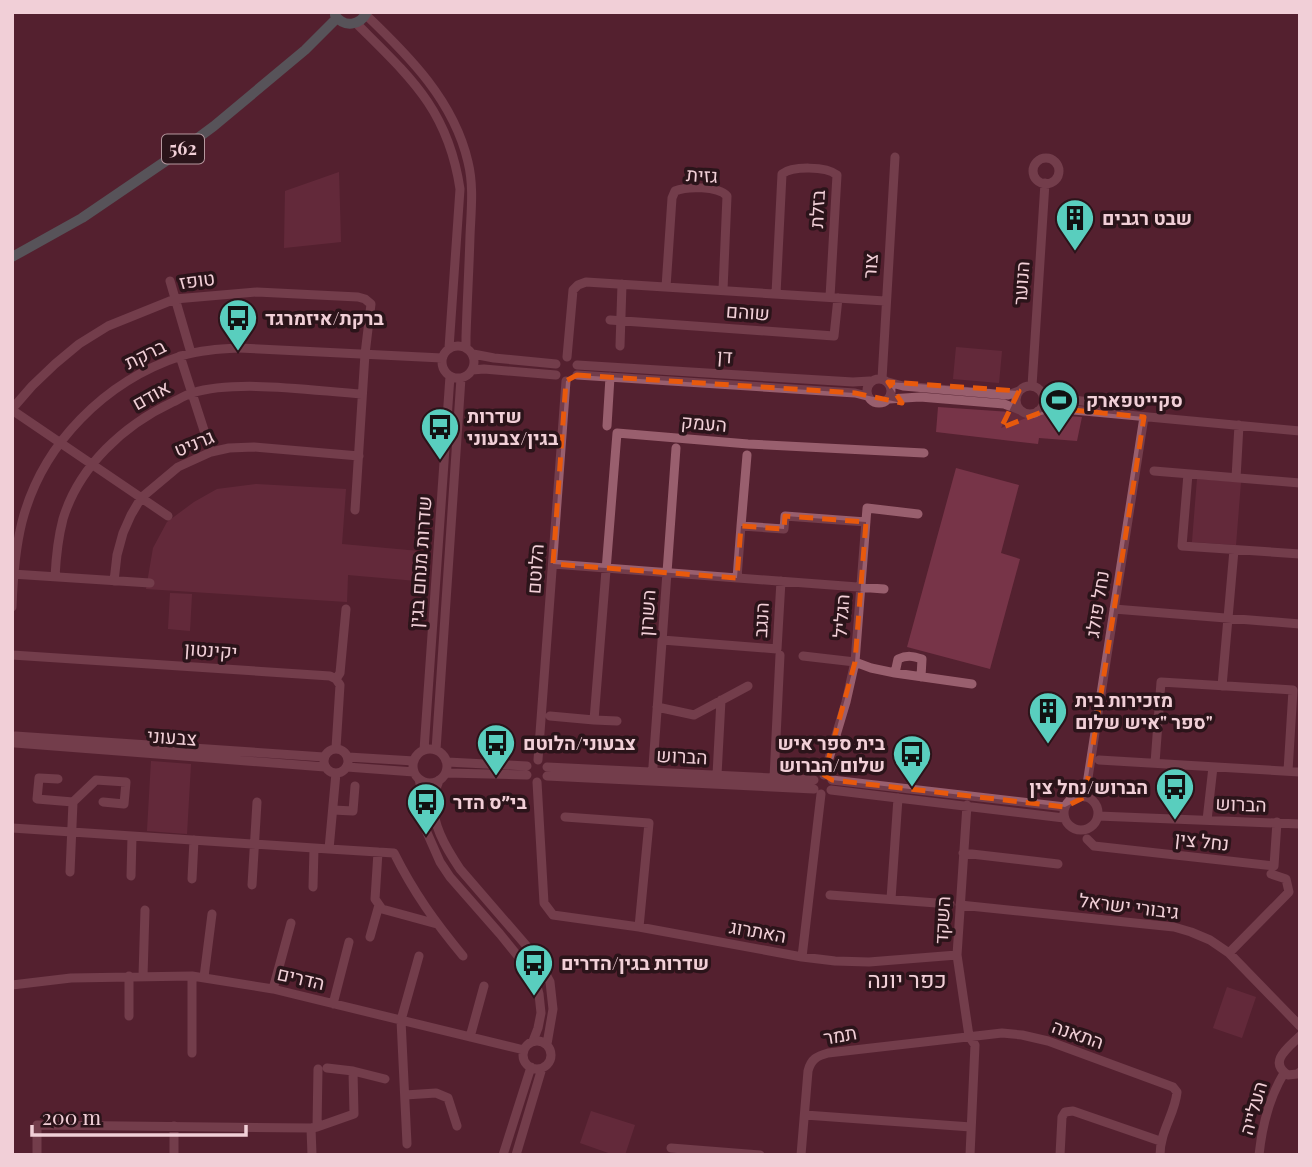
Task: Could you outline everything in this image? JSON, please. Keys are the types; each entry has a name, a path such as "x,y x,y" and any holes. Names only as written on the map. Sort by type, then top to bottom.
{"main road":[{"path":"356,23 366,14"},
{"name":"562","path":"12,257 82,218 214,126 305,50 335,15 346,24 356,23"}],"street":[{"path":"356,23 425,95 439,118 457,165 460,188 449,348 442,358 443,369 455,377 469,374 475,362 466,337 472,188 469,162 450,112 434,88 366,14"},
{"name":"צור","path":"885,380 885,301 895,157"},
{"name":"בזלת","path":"776,294 782,174 799,168 828,170 837,175 834,298"},
{"name":"הנוער","path":"1032,386 1045,183"},
{"name":"גזית","path":"666,287 672,198 675,191 681,188 711,189 723,191 727,196 723,290"},
{"path":"170,281 191,354"},
{"name":"שוהם","path":"567,357 573,290 586,282 885,301"},
{"path":"620,346 622,284"},
{"name":"טופז","path":"12,410 47,371 79,344 108,326 175,299 257,292 365,299 371,304 365,354"},
{"name":"שוהם","path":"610,320 834,335 834,298"},
{"path":"449,348 457,346 494,358 556,364"},
{"name":"ברקת","path":"12,607 13,574 22,522 30,499 60,442 93,406 129,381 180,356 210,350 239,348 442,358"},
{"path":"355,510 365,354"},
{"path":"180,356 211,452"},
{"path":"472,370 556,375 566,381 577,375 577,365 573,359 561,358 556,364 556,375"},
{"name":"דן","path":"577,365 870,381"},
{"name":"דן","path":"577,375 855,393 867,396"},
{"name":"שדרות מנחם בגין","path":"424,750 455,377"},
{"name":"שדרות מנחם בגין","path":"436,750 455,377"},
{"path":"607,426 610,377"},
{"path":"1144,417 1101,403 1052,398 1032,386 1007,395 903,386 877,378 870,381 866,389 867,396 877,403 889,399 920,397 1004,404 1029,414 1052,408 1144,417 1300,431"},
{"path":"885,380 891,392 889,399"},
{"name":"הלוטם","path":"538,760 566,381"},
{"name":"אודם","path":"55,577 57,541 75,491 92,464 109,445 131,426 159,408 192,393 226,388 265,387 362,394"},
{"path":"1019,391 1016,401 1020,410"},
{"path":"1038,411 1044,404 1043,394"},
{"path":"12,410 168,516"},
{"name":"נחל פולג","path":"1085,797 1144,417"},
{"path":"1236,478 1239,425"},
{"name":"העמק","path":"606,568 617,433 748,444 924,453"},
{"name":"גרניט","path":"114,581 123,533 141,498 178,467 211,452 229,448 254,447 359,456"},
{"name":"השרון","path":"652,776 676,448"},
{"path":"737,578 747,455"},
{"path":"1154,471 1300,483"},
{"path":"1188,474 1182,546 1300,554"},
{"path":"741,526 784,529 785,516 866,522 867,508 919,514"},
{"name":"הגליל","path":"829,782 855,662 866,522"},
{"path":"1222,686 1234,550"},
{"path":"553,564 781,581"},
{"path":"594,720 606,568"},
{"path":"13,574 150,583"},
{"name":"הנגב","path":"662,640 777,649 781,581 884,589"},
{"path":"336,748 340,685 336,679 340,673 346,609"},
{"path":"1114,609 1300,624"},
{"name":"יקינטון","path":"12,654 330,676 336,679"},
{"path":"774,778 780,655"},
{"path":"803,656 855,662 895,673 972,684"},
{"path":"895,673 898,659 915,657 922,659 921,677"},
{"path":"1155,763 1161,682 1293,690 1288,771"},
{"path":"657,707 694,715 748,686"},
{"path":"717,775 721,701"},
{"path":"551,716 617,721"},
{"name":"צבעוני","path":"14,740 325,762"},
{"path":"336,748 343,751 347,762 340,772 336,773 330,771 325,762 328,751 336,748"},
{"path":"533,1041 541,1013 534,976 450,877 425,828 422,792 416,771 416,757 424,750 441,753 444,772 433,795 434,810 437,825 450,854 537,958 550,982 553,1009 547,1044"},
{"path":"538,760 544,762 547,771 542,781 537,782 529,779 527,771 532,761 538,760"},
{"path":"1099,760 1300,772"},
{"path":"347,762 416,771 429,783 444,772 527,771"},
{"path":"1207,820 1213,767"},
{"name":"הברוש","path":"547,771 816,788"},
{"path":"329,849 336,773"},
{"name":"הברוש","path":"652,776 774,778 816,788"},
{"path":"802,957 810,893 818,776 829,782 898,798 1065,813"},
{"path":"58,779 39,778 37,799 73,802"},
{"path":"70,872 73,802 96,780 126,782 124,804 103,802"},
{"name":"האתרוג","path":"537,782 544,903 553,915 835,961 869,962 957,956"},
{"path":"829,782 1065,813"},
{"path":"816,788 827,794 829,782"},
{"path":"333,810 353,811 355,786"},
{"path":"1085,797 1092,800 1098,816 1092,826 1082,830 1071,827 1065,813 1071,799 1085,797"},
{"path":"891,899 898,798"},
{"path":"252,885 257,802"},
{"name":"השקד","path":"967,805 955,904 957,956 969,1036 975,1045 970,1155"},
{"name":"הברוש","path":"1098,816 1300,824"},
{"path":"565,817 649,823 639,927"},
{"name":"נחל צין","path":"1087,839 1094,846 1274,866 1277,822"},
{"path":"12,829 394,853 410,885 463,956"},
{"path":"131,876 132,836"},
{"path":"192,879 194,840"},
{"path":"313,887 314,848"},
{"path":"378,852 375,899 382,909 437,924"},
{"path":"963,853 1058,863"},
{"path":"1229,953 1290,892 1286,879 1271,874"},
{"name":"גיבורי ישראל","path":"810,893 955,904 1174,927 1210,940 1229,953 1300,1026"},
{"path":"370,937 379,905"},
{"path":"143,976 145,910"},
{"path":"204,977 212,914"},
{"path":"273,989 291,923"},
{"path":"333,1004 349,942"},
{"path":"407,1144 401,1020 419,956"},
{"path":"129,976 130,1016"},
{"path":"192,976 192,1053"},
{"name":"הדרים","path":"12,985 71,978 204,977 273,989 524,1050"},
{"path":"470,1037 484,986"},
{"name":"התאנה","path":"969,1036 1002,1033 1048,1041 1172,1087 1177,1092 1176,1099 1160,1141"},
{"name":"תמר","path":"801,1155 808,1071 814,1058 828,1053 969,1036"},
{"name":"העלייה","path":"1259,1155 1268,1109 1294,1074 1279,1067 1279,1059 1300,1036"},
{"path":"538,1040 547,1044 551,1050 551,1059 547,1065 542,1068 531,1067 524,1060 524,1050 528,1044 538,1040"},
{"path":"503,1155 531,1067"},
{"path":"312,1155 323,1068 353,1071 385,1079"},
{"path":"516,1155 542,1068"},
{"path":"37,1155 37,1125 314,1128 354,1114 353,1071"},
{"path":"405,1095 436,1093 448,1098 457,1126"},
{"path":"1060,1155 1062,1117 1065,1112 1073,1111 1160,1141 1160,1155"},
{"path":"805,1115 971,1127"},
{"path":"174,1126 174,1155"},
{"path":"671,1148 760,1155"}],"highlighted area":[{"path":"577,375 855,393 902,403 888,382 1019,391 1001,428 1052,408 1144,417 1085,797 1065,807 832,780 824,775 855,662 866,522 785,516 784,529 741,526 737,578 553,564 566,381"}],"shaded area":[{"path":"339,172 341,242 284,248 285,191"},
{"path":"956,347 1002,351 999,383 953,379"},
{"path":"938,407 1082,417 1077,441 1039,438 1038,444 936,432"},
{"path":"956,468 1019,485 1001,553 1020,559 990,669 907,647"},
{"path":"1197,479 1241,482 1236,545 1192,542"},
{"path":"256,484 346,489 342,544 419,551 417,581 348,575 347,602 146,589 153,548 167,522 217,489"},
{"path":"170,593 192,594 190,631 168,629"},
{"path":"151,761 191,764 187,834 147,831"},
{"path":"1227,987 1256,997 1242,1038 1213,1028"},
{"path":"591,1111 635,1125 625,1155 614,1155 580,1143"}],"place":[{"name":"שבט רגבים","path":"1075,252"},
{"name":"ברקת/איזמרגד","path":"238,352"},
{"name":"סקייטפארק","path":"1059,434"},
{"name":"שדרות בגין/צבעוני","path":"440,461"},
{"name":"מזכירות בית ספר \"איש שלום\"","path":"1048,745"},
{"name":"צבעוני/הלוטם","path":"496,777"},
{"name":"בית ספר איש שלום/הברוש","path":"912,788"},
{"name":"הברוש/נחל צין","path":"1175,821"},
{"name":"בי״ס הדר","path":"426,836"},
{"name":"שדרות בגין/הדרים","path":"534,997"}],"district":[{"name":"כפר יונה","path":"907,980"}]}
